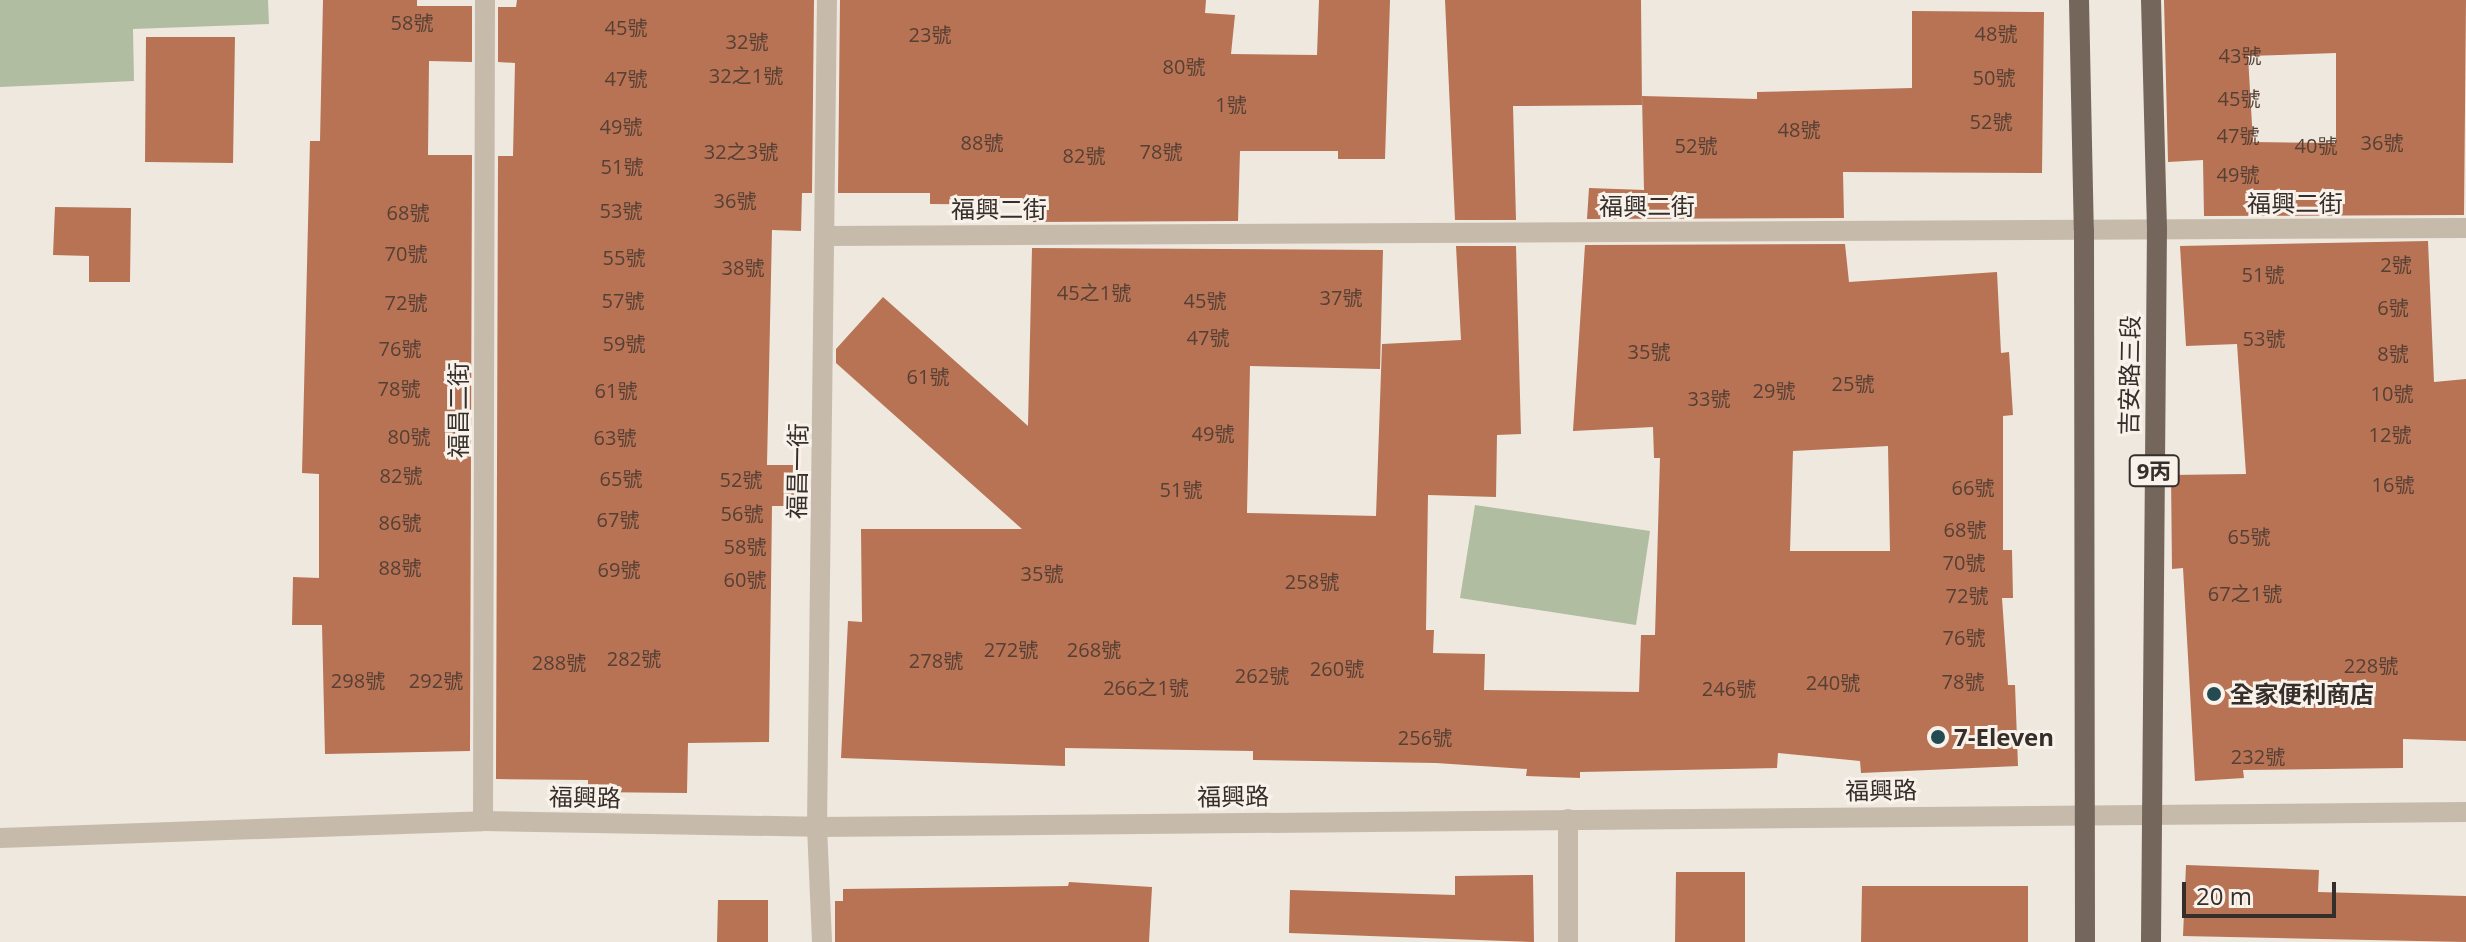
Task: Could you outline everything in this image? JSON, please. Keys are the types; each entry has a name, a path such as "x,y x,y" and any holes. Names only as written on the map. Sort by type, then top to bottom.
{"main road":[{"name":"吉安路三段","path":"2079,0 2084,230 2085,942"},
{"name":"吉安路三段","path":"2151,0 2157,229 2151,942"}],"street":[{"name":"福昌二街","path":"483,821 485,0"},
{"name":"福昌一街","path":"822,942 817,827 828,236 827,0"},
{"name":"福興二街","path":"828,236 2466,228"},
{"name":"福興路","path":"0,838 483,821 817,827 2150,812 2466,812"},
{"path":"1568,819 1568,942"}],"green space":[{"path":"0,0 268,0 269,24 133,29 134,81 0,87"},
{"path":"1475,505 1650,531 1636,625 1460,598"}],"building":[{"path":"323,0 417,0 417,6 472,6 472,62 429,61 428,155 472,155 470,751 325,754 322,625 292,625 293,577 319,578 319,474 302,473 310,141 320,141"},
{"path":"517,0 814,0 812,193 802,193 801,231 772,230 767,465 801,465 800,506 772,506 769,742 688,743 687,793 588,792 588,780 496,779 498,156 513,156 515,63 498,62 498,7 516,7"},
{"path":"840,0 1206,0 1205,13 1235,15 1231,54 1317,55 1319,0 1390,0 1385,159 1338,159 1338,151 1240,151 1238,221 1033,222 1033,205 930,204 930,193 838,193"},
{"path":"1445,0 1641,0 1642,105 1513,106 1516,220 1455,220"},
{"path":"2164,0 2466,0 2464,215 2204,216 2203,160 2168,162","holes":["2336,53 2336,143 2253,142 2248,56"]},
{"path":"1912,11 2044,12 2042,173 1843,172 1844,218 1587,219 1589,188 1644,190 1642,96 1757,99 1757,92 1912,88"},
{"path":"146,37 235,37 233,163 145,162"},
{"path":"55,207 131,208 130,282 89,282 89,256 53,255"},
{"path":"2428,241 2434,382 2466,379 2466,741 2403,739 2403,768 2243,770 2244,778 2195,781 2183,568 2172,569 2171,475 2246,474 2237,344 2186,346 2180,246"},
{"path":"1845,244 1849,282 1997,272 2001,353 2009,352 2013,415 2003,416 2003,550 2012,550 2013,598 2002,598 2008,685 2015,685 2018,766 1861,773 1860,761 1778,753 1777,768 1580,772 1580,778 1526,776 1527,769 1436,763 1253,760 1253,751 1065,748 1065,766 841,758 848,621 862,622 861,529 1022,529 836,363 836,349 883,297 1028,426 1032,248 1383,250 1380,369 1250,366 1247,513 1376,516 1382,344 1461,340 1456,246 1516,246 1521,434 1497,435 1496,497 1428,495 1426,630 1434,630 1433,653 1485,654 1484,690 1639,692 1641,635 1655,635 1660,458 1654,458 1653,427 1573,431 1585,245","holes":["1888,446 1890,551 1790,551 1793,451"]},
{"path":"2186,865 2319,870 2318,892 2466,896 2466,942 2183,936"},
{"path":"1676,872 1745,872 1745,942 1675,942"},
{"path":"1533,875 1534,942 1289,933 1290,890 1455,895 1455,876"},
{"path":"1069,882 1152,887 1149,942 835,942 835,901 843,901 843,889 1068,886"},
{"path":"1862,886 2028,886 2028,942 1861,942"},
{"path":"718,900 768,900 768,942 717,942"}],"place":[{"name":"全家便利商店","path":"2214,694"},
{"name":"7-Eleven","path":"1938,737"}]}
